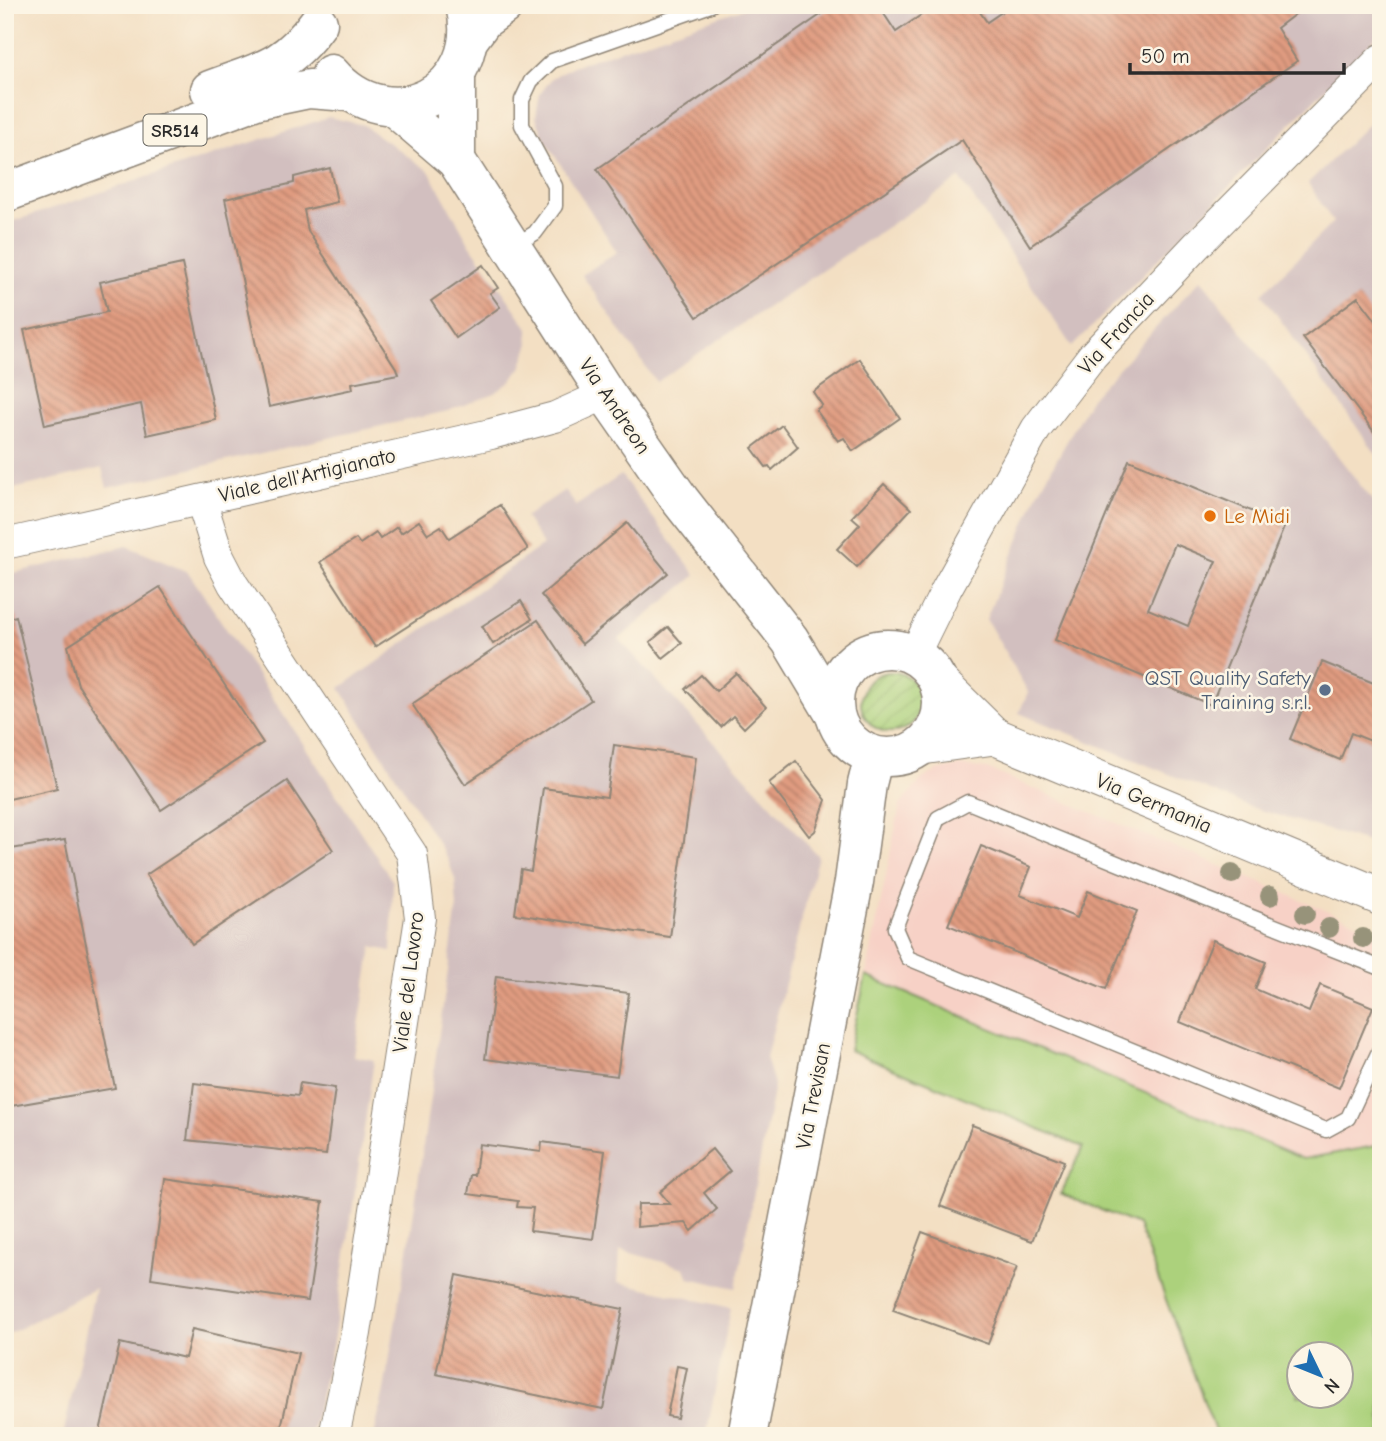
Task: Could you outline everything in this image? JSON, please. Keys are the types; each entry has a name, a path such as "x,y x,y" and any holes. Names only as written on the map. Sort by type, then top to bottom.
{"main road":[{"name":"SR514","path":"320,14 318,41 331,75 349,92 376,105 394,107 429,98 444,87 463,39 504,5"},
{"name":"SR514","path":"5,167 278,64 298,48 320,14"},
{"path":"456,160 463,39"},
{"name":"SR514","path":"5,192 256,100 309,89 349,92"},
{"name":"Via Andreon","path":"394,107 456,160 606,394 680,500 790,640 835,715"},
{"path":"790,640 858,658"},
{"path":"886,649 900,650 926,668 943,700 941,718 933,734 922,746 907,754 891,757 874,755 849,741 840,729 835,715 834,699 838,683 846,669 858,658 886,649"},
{"name":"Via Trevisan","path":"747,1436 855,882 867,784 874,755"}],"street":[{"name":"Via Francia","path":"926,668 947,588 1036,429 1092,356 1196,246 1381,59"},
{"name":"Viale dell'Artigianato","path":"5,544 491,434 555,417 606,394"},
{"name":"Viale del Lavoro","path":"201,500 219,557 233,584 412,854 420,919 356,1333 334,1436"},
{"path":"926,668 994,736"},
{"path":"922,746 994,736"},
{"name":"Via Germania","path":"994,736 1381,897"}],"lane":[{"path":"511,247 535,233 555,206 555,187 522,125 522,100 531,81 552,61 711,5"},
{"path":"1381,968 968,802 938,818 895,928 908,958 1326,1130 1348,1118 1381,1047"}],"shaded area":[{"path":"753,5 1381,5 1381,32 1072,347 960,178 656,382 582,275 617,252 544,139 536,117 540,94 552,78 573,66"},
{"path":"1381,112 1381,461 1262,294 1333,222 1308,183"},
{"path":"329,117 363,125 429,171 469,243 528,328 529,346 521,368 510,382 495,393 448,411 107,488 102,468 5,491 5,224"},
{"path":"1201,279 1381,512 1381,846 1250,807 1019,713 1028,692 986,619 1037,495 1091,398"},
{"path":"621,475 696,575 619,639 818,856 766,1057 774,1085 736,1288 689,1278 685,1268 620,1250 618,1282 731,1308 706,1436 374,1436 411,1232 457,907 455,879 447,857 340,688 543,545 525,517 565,490 576,506"},
{"path":"127,546 188,572 393,882 391,951 372,947 354,1056 374,1060 333,1342 311,1436 63,1436 95,1288 5,1336 5,575"},
{"path":"959,766 987,769 1381,933 1381,1144 1303,1159 866,976 900,805 922,779 937,771"}],"green space":[{"path":"891,672 908,677 916,685 921,702 916,719 908,727 891,732 874,727 866,719 861,702 866,685 874,677"},
{"path":"866,976 1303,1159 1381,1145 1381,1436 1217,1436 1138,1225 1061,1194 1083,1147 849,1050"}],"building":[{"path":"835,5 878,5 896,32 936,5 975,5 987,22 1012,5 1307,5 1277,28 1297,61 1030,246 962,140 697,317 597,169"},
{"path":"330,168 337,202 304,210 308,231 398,374 352,383 353,389 269,407 225,199 294,183 294,177"},
{"path":"182,264 216,420 147,435 141,404 45,425 24,330 107,312 100,282"},
{"path":"483,265 498,288 490,293 500,307 456,338 431,301"},
{"path":"1358,297 1381,327 1381,441 1303,338"},
{"path":"860,359 900,418 853,451 844,438 838,441 816,410 822,405 813,392"},
{"path":"782,425 798,447 772,470 769,466 766,467 752,448"},
{"path":"1129,460 1285,525 1211,705 1055,640","holes":["1175,544 1216,561 1188,626 1148,609"]},
{"path":"884,484 911,509 857,567 837,549 860,524 852,517"},
{"path":"500,505 528,549 375,647 320,562 356,539 360,544 376,533 380,539 397,527 401,533 419,521 428,534 441,526 449,538"},
{"path":"627,523 668,573 582,644 541,595"},
{"path":"160,587 263,743 161,810 78,685 68,646"},
{"path":"521,601 532,619 493,644 482,626"},
{"path":"16,616 57,788 5,800 5,619"},
{"path":"538,620 591,700 465,784 412,704"},
{"path":"668,627 682,643 663,658 650,642"},
{"path":"1322,662 1381,686 1381,745 1351,733 1340,760 1290,739"},
{"path":"736,673 766,707 744,728 733,716 721,727 685,689 701,675 716,691"},
{"path":"614,745 696,757 670,937 515,914 521,869 531,871 543,788 607,797"},
{"path":"796,761 826,800 815,831 809,836 769,783"},
{"path":"287,781 333,850 192,944 146,875"},
{"path":"65,840 115,1088 5,1107 5,850"},
{"path":"981,846 1031,867 1020,895 1077,918 1088,891 1137,911 1106,989 948,925"},
{"path":"1213,940 1266,962 1255,989 1309,1012 1320,985 1373,1007 1339,1088 1180,1022"},
{"path":"496,976 629,993 617,1076 485,1059"},
{"path":"194,1083 298,1096 300,1083 335,1088 326,1155 187,1140"},
{"path":"972,1125 1064,1161 1032,1241 940,1206"},
{"path":"542,1142 605,1151 593,1239 530,1231 533,1208 517,1207 518,1201 468,1194 471,1175 475,1175 479,1144 541,1152"},
{"path":"712,1149 730,1171 704,1193 717,1209 692,1231 686,1223 637,1227 638,1204 670,1204 660,1192"},
{"path":"165,1179 323,1202 308,1301 151,1278"},
{"path":"922,1232 1017,1267 988,1344 893,1310"},
{"path":"457,1275 623,1309 603,1409 436,1374"},
{"path":"192,1329 298,1353 279,1436 99,1436 120,1343 185,1358"},
{"path":"677,1366 687,1368 677,1418 667,1416"}],"place":[{"name":"Le Midi","path":"1210,516"},
{"name":"QST Quality Safety Training s.r.l.","path":"1325,690"}]}
